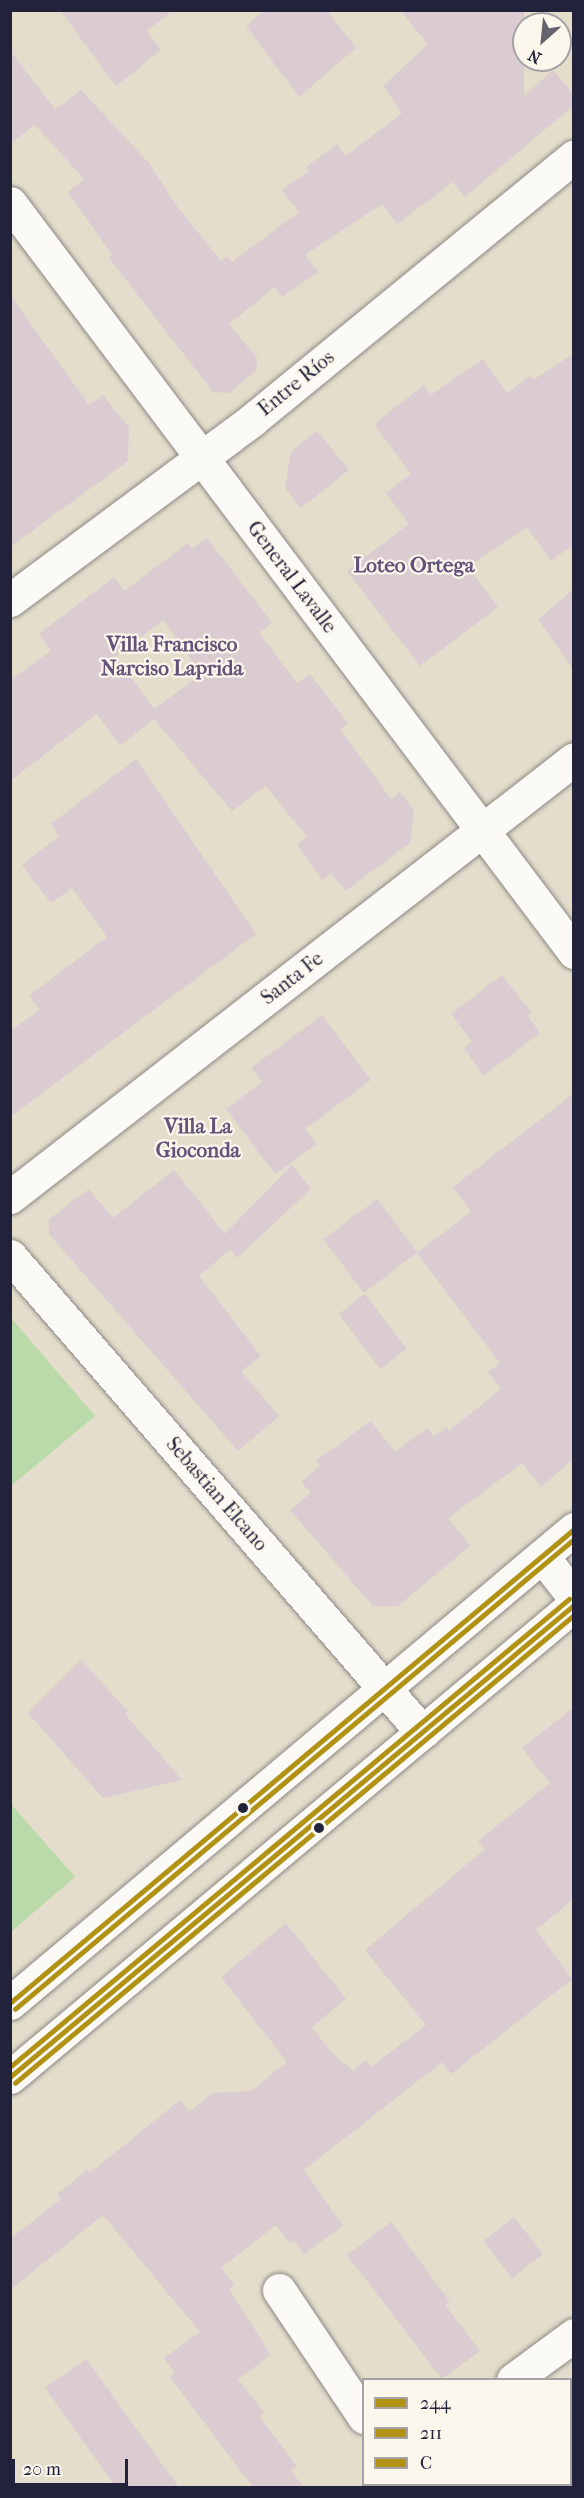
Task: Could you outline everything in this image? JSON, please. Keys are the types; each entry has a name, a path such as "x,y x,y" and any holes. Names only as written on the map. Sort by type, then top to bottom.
{"street":[{"name":"Entre Ríos","path":"10,600 202,457 573,156"},
{"name":"General Lavalle","path":"10,203 573,952"},
{"name":"Santa Fe","path":"10,1197 573,759"},
{"name":"Sebastian Elcano","path":"10,1256 423,1732"},
{"path":"10,2003 573,1529"},
{"path":"542,1556 573,1597"},
{"path":"10,2078 573,1605"},
{"path":"279,2290 362,2415"},
{"path":"514,2378 573,2336"}],"green space":[{"path":"11,1318 95,1416 10,1486"},
{"path":"10,1803 75,1877 11,1932 10,1932"}],"building":[{"path":"60,10 173,10 147,31 161,50 116,86"},
{"path":"266,10 327,10 356,48 299,97 246,26"},
{"path":"400,10 524,10 524,12 512,12 512,72 524,72 524,96 551,72 555,72 573,94 573,106 465,197 453,182 397,224 382,204 305,255 318,272 282,297 275,287 229,324 257,358 257,370 229,393 213,392 109,258 112,255 68,192 84,179 35,125 10,144 10,51 55,109 49,114 81,90 149,163 176,205 221,261 227,256 232,262 299,212 282,190 309,171 306,167 337,144 346,156 402,113 383,86 428,44"},
{"path":"10,295 89,405 103,395 129,428 128,461 10,547"},
{"path":"573,354 573,545 551,561 527,527 468,567 498,607 420,666 347,571 409,524 386,493 411,474 374,424 424,385 431,395 483,359 507,393 530,376 533,380"},
{"path":"317,431 349,470 301,508 285,488 291,452"},
{"path":"207,538 272,623 259,633 297,683 310,674 348,723 340,729 391,799 400,792 414,811 410,843 345,891 331,873 322,880 297,844 307,837 266,786 232,811 154,719 120,746 97,714 10,781 10,680 51,651 39,634 114,577 124,591 188,543 192,549","holes":["163,620 202,674 154,709 116,656"]},
{"path":"573,590 573,669 538,619"},
{"path":"136,759 256,934 10,1117 10,1031 40,1010 29,996 107,937 72,888 51,903 22,865 59,836 51,824"},
{"path":"502,975 532,1013 528,1016 540,1033 483,1076 464,1048 472,1042 451,1014"},
{"path":"322,1015 371,1080 305,1129 317,1144 275,1174 226,1109 262,1082 251,1068"},
{"path":"573,1094 573,1459 541,1487 522,1463 448,1518 470,1546 398,1606 373,1606 290,1510 311,1493 301,1482 320,1466 316,1461 371,1421 395,1452 427,1428 434,1437 447,1427 449,1431 501,1389 488,1372 500,1363 417,1253 471,1212 453,1187"},
{"path":"292,1165 311,1189 237,1258 230,1250 199,1276 261,1356 241,1371 279,1416 238,1451 49,1234 49,1219 89,1189 113,1218 174,1170 225,1234"},
{"path":"377,1199 417,1253 364,1293 323,1239"},
{"path":"365,1294 407,1349 380,1369 339,1314"},
{"path":"81,1660 128,1711 125,1714 182,1780 103,1798 28,1713"},
{"path":"573,1708 573,1899 536,1930 572,1979 451,2074 442,2062 304,2170 343,2226 304,2254 295,2241 290,2244 276,2225 221,2268 234,2285 229,2289 271,2355 238,2379 264,2413 259,2416 297,2466 291,2471 304,2487 253,2487 170,2377 175,2373 164,2358 200,2332 103,2215 10,2290 10,2239 61,2199 57,2194 87,2170 90,2173 180,2100 189,2112 213,2093 251,2091 287,2062 221,1977 286,1923 346,1999 312,2027 333,2054 353,2070 366,2060 371,2067 426,2025 365,1950 485,1849 478,1841 550,1783 522,1748"},
{"path":"514,2217 543,2254 512,2278 483,2241"},
{"path":"391,2222 450,2302 445,2305 480,2351 441,2378 347,2255"},
{"path":"86,2359 179,2487 116,2487 45,2388"}],"transit line":[{"name":"244","path":"10,2003 574,1529"},
{"name":"211","path":"15,2009 574,1539"},
{"name":"C","path":"10,2067 569,1599"},
{"name":"244","path":"10,2077 574,1605"},
{"name":"211","path":"15,2083 574,1615"}],"district":[{"name":"Loteo Ortega","path":"414,565"},
{"name":"Villa Francisco Narciso Laprida","path":"172,656"},
{"name":"Villa La Gioconda","path":"198,1138"}]}
